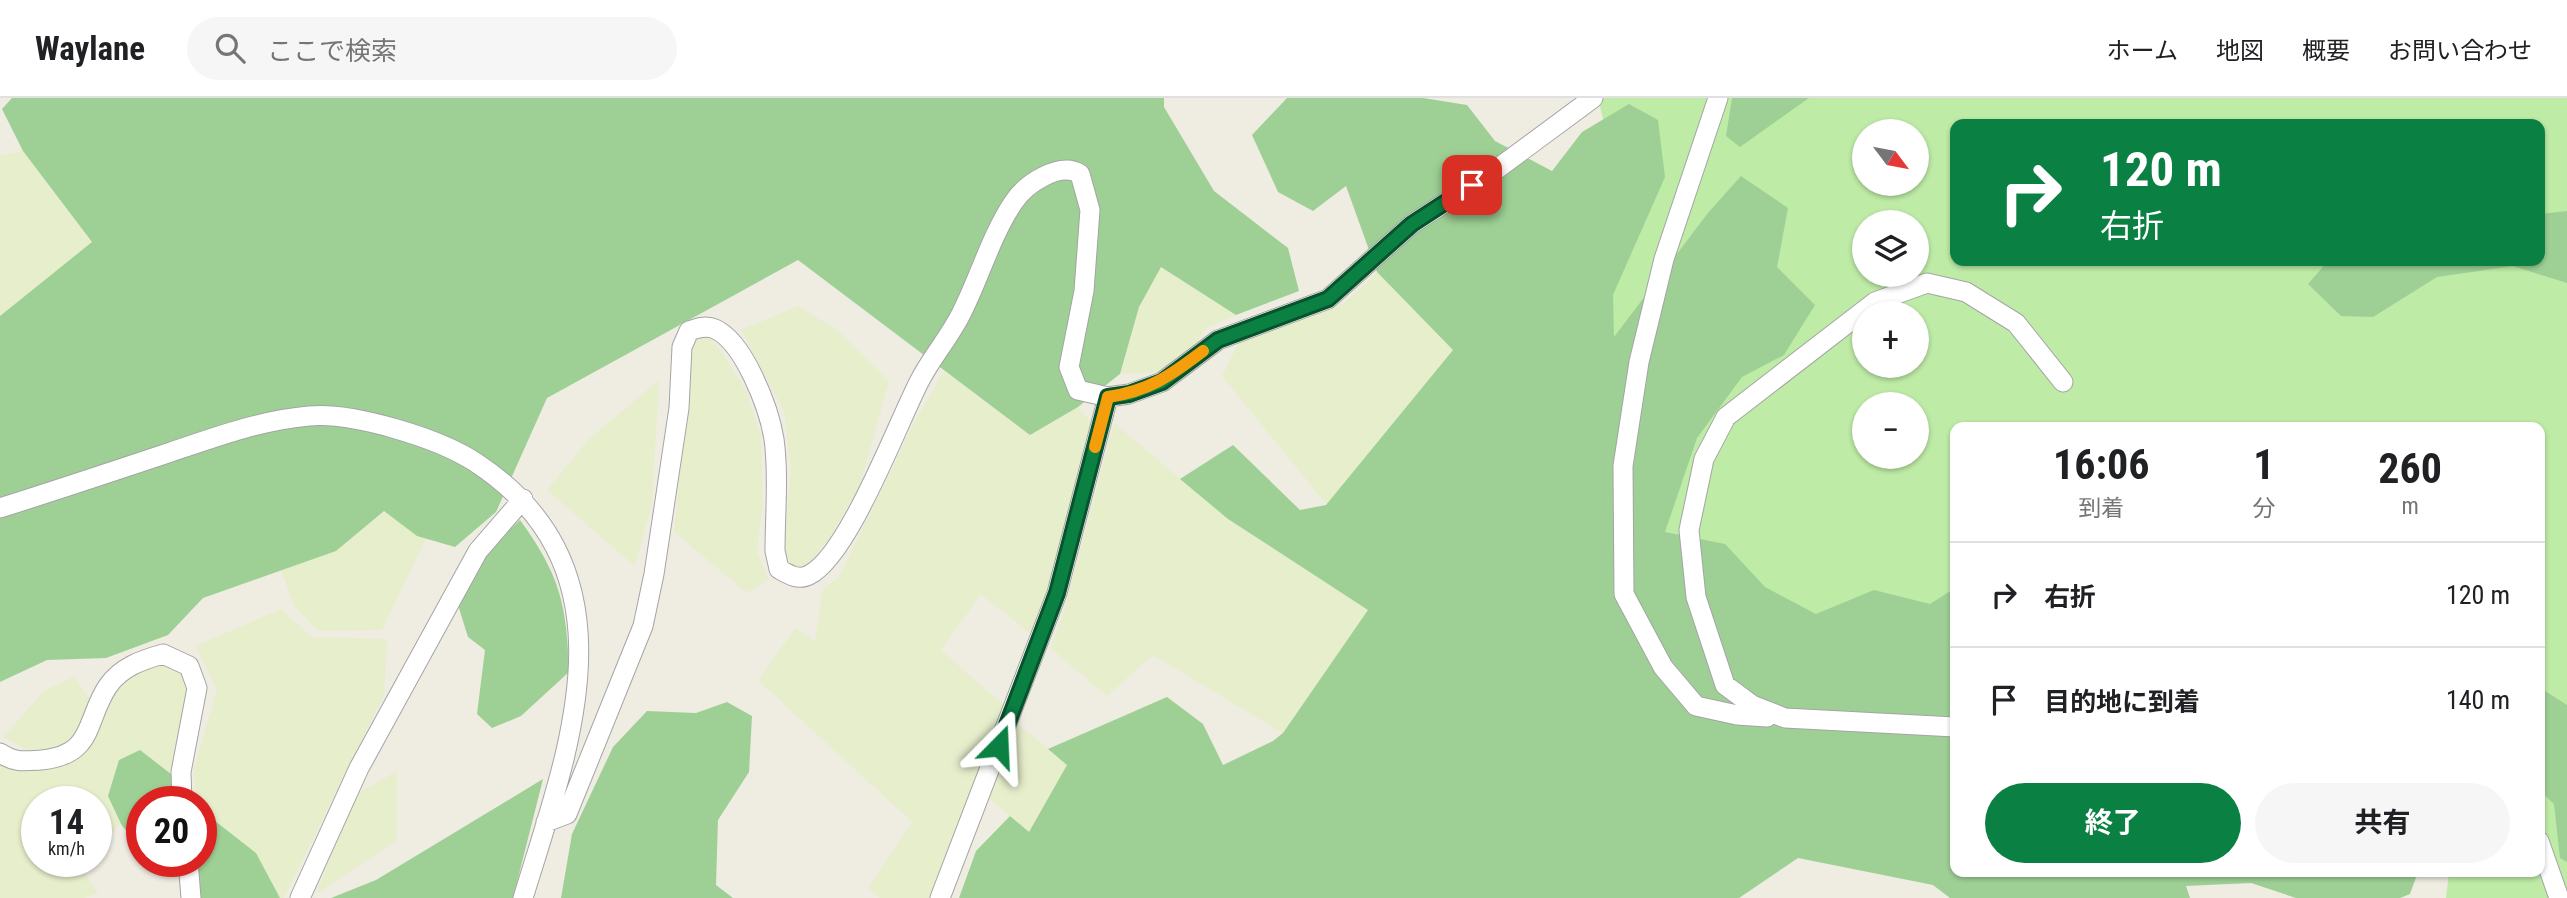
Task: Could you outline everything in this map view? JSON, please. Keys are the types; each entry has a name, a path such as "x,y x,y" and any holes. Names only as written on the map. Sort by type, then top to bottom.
{"street":[{"path":"546,822 567,814 643,626 654,574 679,408 682,346 689,331 702,326 714,328 735,345 767,409 775,441 775,551 779,569 794,577 807,576 827,561 862,505 920,380 960,317 1014,201 1042,177 1064,169 1080,174 1090,210 1084,291 1069,367 1078,390 1108,397 1129,394 1162,382 1218,340 1328,299 1412,224 1493,172 1593,98"},
{"path":"1718,98 1664,259 1639,362 1623,466 1624,594 1663,667 1696,706 1737,715 1950,727"},
{"path":"1785,718 1752,705 1725,685 1696,597 1689,530 1704,459 1726,417 1875,302 1927,283 1966,292 2016,323 2063,382"},
{"path":"940,898 1057,593 1108,397"},
{"path":"0,508 234,431 310,415 378,424 450,446 492,473 523,499 555,543 578,612 581,661 573,718 523,898"},
{"path":"300,898 359,768 478,551 523,499"},
{"path":"0,753 13,762 57,758 75,749 90,732 108,686 125,669 163,654 189,666 197,688 181,772 181,786"},
{"path":"2545,858 2559,898"},
{"path":"189,877 191,898"}],"green space":[{"path":"12,98 1164,98 1164,107 1214,191 1288,248 1299,291 1236,315 1161,267 1139,307 1120,374 1078,407 1030,435 798,260 547,398 496,512 455,547 417,536 384,511 336,551 203,598 168,635 106,658 47,660 0,682 0,316 92,242 23,151 2,109"},
{"path":"1287,98 1423,98 1467,105 1495,141 1552,171 1582,132 1629,104 1658,120 1665,177 1613,295 1614,337 1708,213 1741,176 1788,208 1777,267 1815,305 1784,355 1742,377 1697,438 1665,532 1725,544 1765,587 1816,614 1874,590 1930,604 1950,591 1950,877 2416,877 2410,894 2400,898 2296,898 2251,883 2186,886 2190,898 1950,898 1933,885 1798,858 1739,898 959,898 976,851 1010,816 1029,832 1067,765 1048,749 1167,697 1203,724 1223,765 1273,741 1283,733 1368,610 1228,519 1180,479 1233,445 1300,510 1326,505 1453,350 1377,272 1346,186 1313,211 1278,192 1252,135"},
{"path":"1598,98 2567,98 2567,898 2446,898 2448,877 2545,877 2545,422 1950,422 1950,846 1533,404 1606,131"},
{"path":"1732,98 1809,98 1740,147 1726,136"},
{"path":"23,151 92,242 0,316 0,156"},
{"path":"2567,211 2567,283 2513,266 2545,266 2545,213"},
{"path":"2324,266 2513,266 2437,277 2373,317 2341,316 2308,284"},
{"path":"1161,267 1236,315 1206,328 1194,347 1161,372 1120,374 1139,307"},
{"path":"1377,272 1453,350 1327,505 1222,376 1239,342 1344,303"},
{"path":"798,306 837,330 889,381 859,488 829,539 807,566 792,567 783,557 791,469 784,411 741,330"},
{"path":"700,337 710,338 746,391 761,436 763,503 757,551 768,579 747,593 674,532 690,372 694,345"},
{"path":"944,371 1030,435 1078,407 1091,422 1062,545 1032,635 981,594 941,650 1006,707 934,898 880,898 868,888 912,822 758,680 796,628 815,642 823,589 839,577 915,421"},
{"path":"659,380 652,504 635,566 547,490 588,440"},
{"path":"1114,423 1228,519 1369,610 1283,733 1153,655 1107,696 1050,648 1063,614"},
{"path":"385,511 417,536 426,538 382,630 318,631 294,606 281,570 336,551"},
{"path":"520,520 544,558 559,592 566,628 569,672 521,716 492,728 477,714 485,650 468,637 458,605 479,559"},
{"path":"281,609 311,637 387,639 384,695 284,898 280,898 256,853 217,823 217,786 195,786 194,768 217,690 196,646"},
{"path":"166,663 179,671 185,682 188,707 174,749 171,774 140,750 112,790 112,786 21,786 21,877 87,877 98,893 85,898 0,898 0,758 24,771 67,766 94,742 115,690 134,673"},
{"path":"74,677 90,699 81,727 57,749 27,750 3,737 44,691"},
{"path":"2545,691 2567,705 2567,862 2560,858 2554,804 2545,796"},
{"path":"727,702 752,716 749,772 718,820 716,885 733,898 561,898 572,834 613,747 647,711 696,713"},
{"path":"1018,724 1068,765 1029,833 987,796"},
{"path":"140,750 171,774 172,786 126,786 126,831 112,805 111,786 119,760"},
{"path":"397,771 397,840 316,894 355,795"},
{"path":"543,779 513,898 331,898 376,880"},
{"path":"112,805 121,824 112,833"},
{"path":"217,823 256,853 280,898 200,898 198,877 217,877"}],"slow traffic":[{"path":"1095,447 1108,397 1129,394 1162,382 1203,351"}],"route":[{"path":"999,746 1057,593 1108,397 1129,394 1162,382 1218,340 1328,299 1412,224 1472,185"}]}
